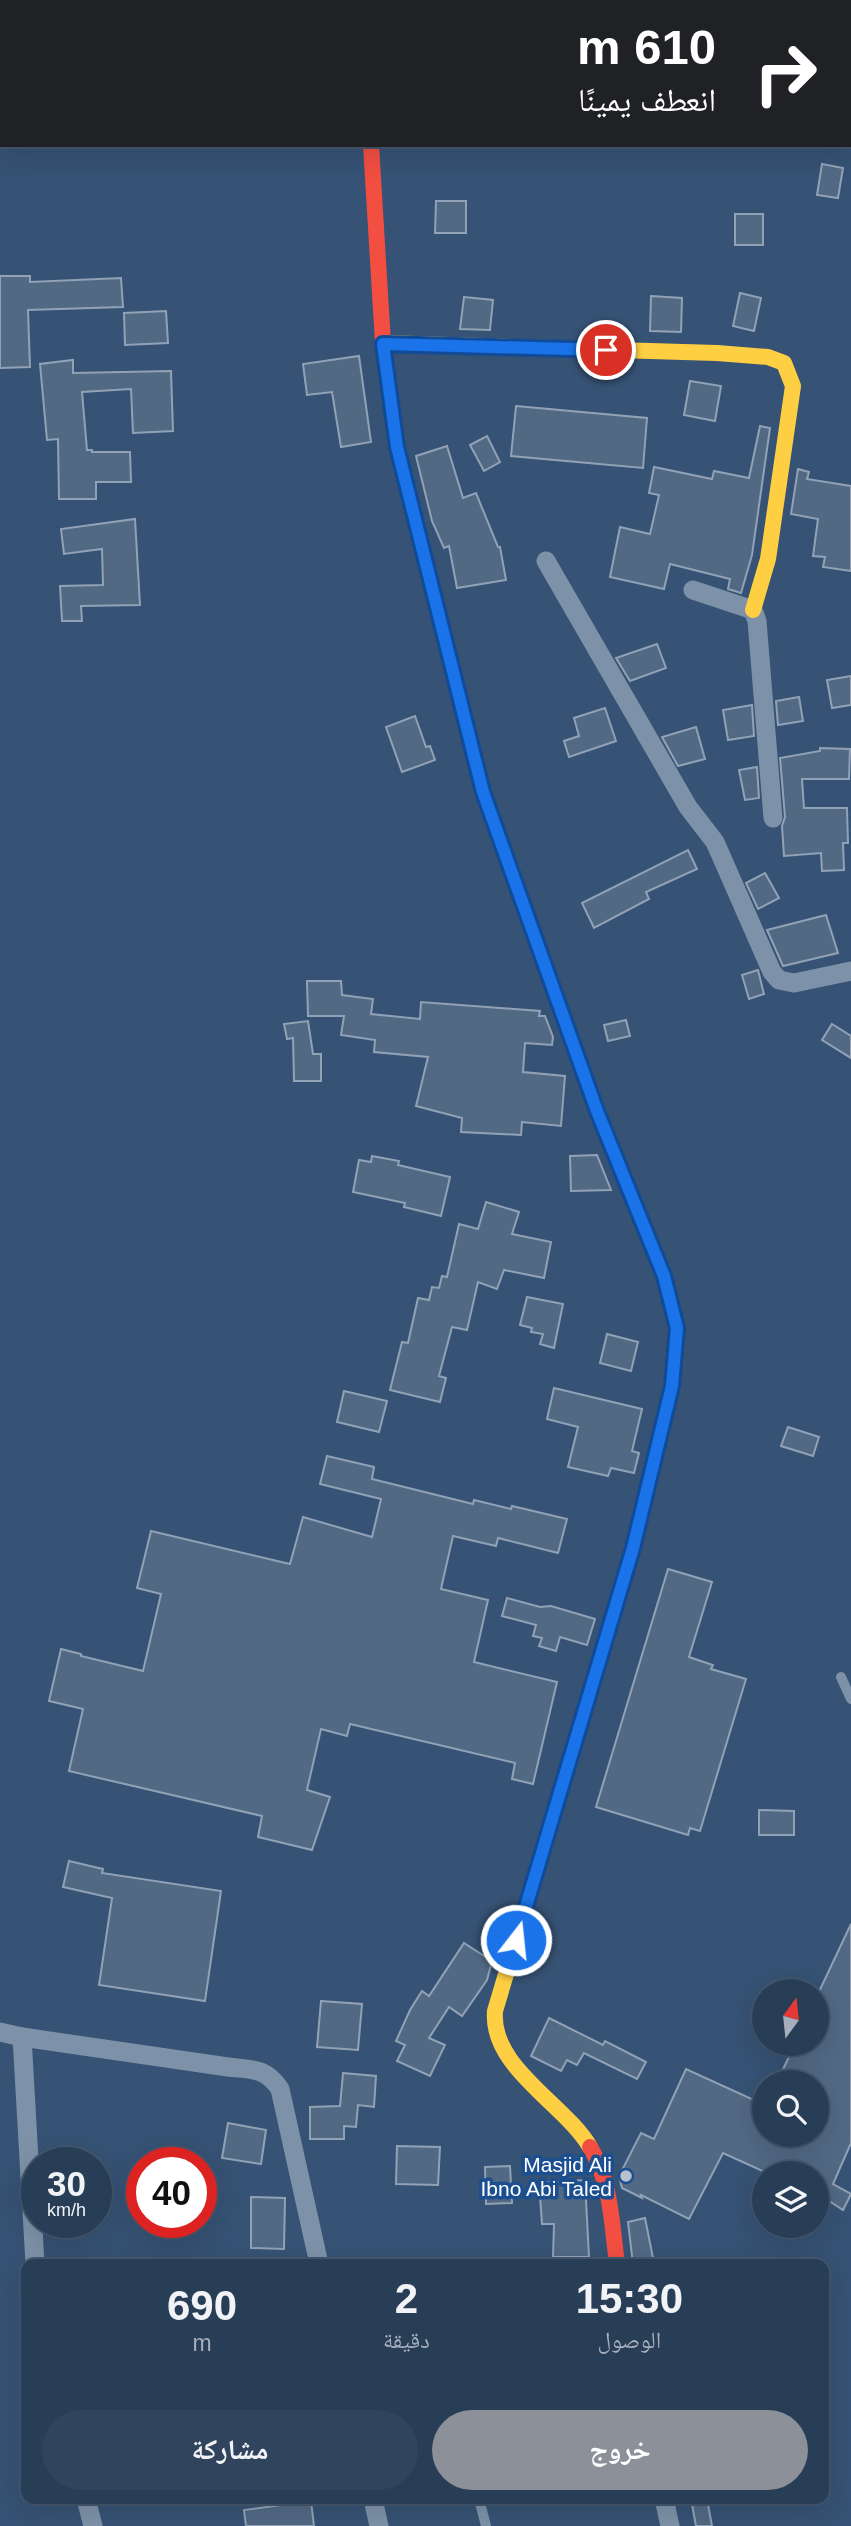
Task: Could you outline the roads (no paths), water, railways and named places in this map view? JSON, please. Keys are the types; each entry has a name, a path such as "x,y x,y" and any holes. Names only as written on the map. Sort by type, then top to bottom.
{"street":[{"path":"371,147 383,344 397,447 483,792 597,1111 664,1276 677,1328 672,1386 633,1548 495,2011 494,2028 507,2057 575,2124 594,2154 604,2185 617,2259"},
{"path":"383,344 717,353 768,357 784,363 793,386 768,559 753,610 757,621 773,818"},
{"path":"546,561 688,807 715,842 772,972 779,980 794,983 851,971"},
{"path":"693,590 753,610"},
{"path":"0,2032 260,2070 272,2077 280,2090 318,2259"},
{"path":"22,2037 35,2259"},
{"path":"87,2504 93,2526"},
{"path":"374,2504 379,2526"},
{"path":"665,2504 670,2526"}],"lane":[{"path":"841,1677 851,1699"},
{"path":"480,2504 486,2526"}],"place":[{"name":"Masjid Ali Ibno Abi Taled","path":"626,2176"}]}
